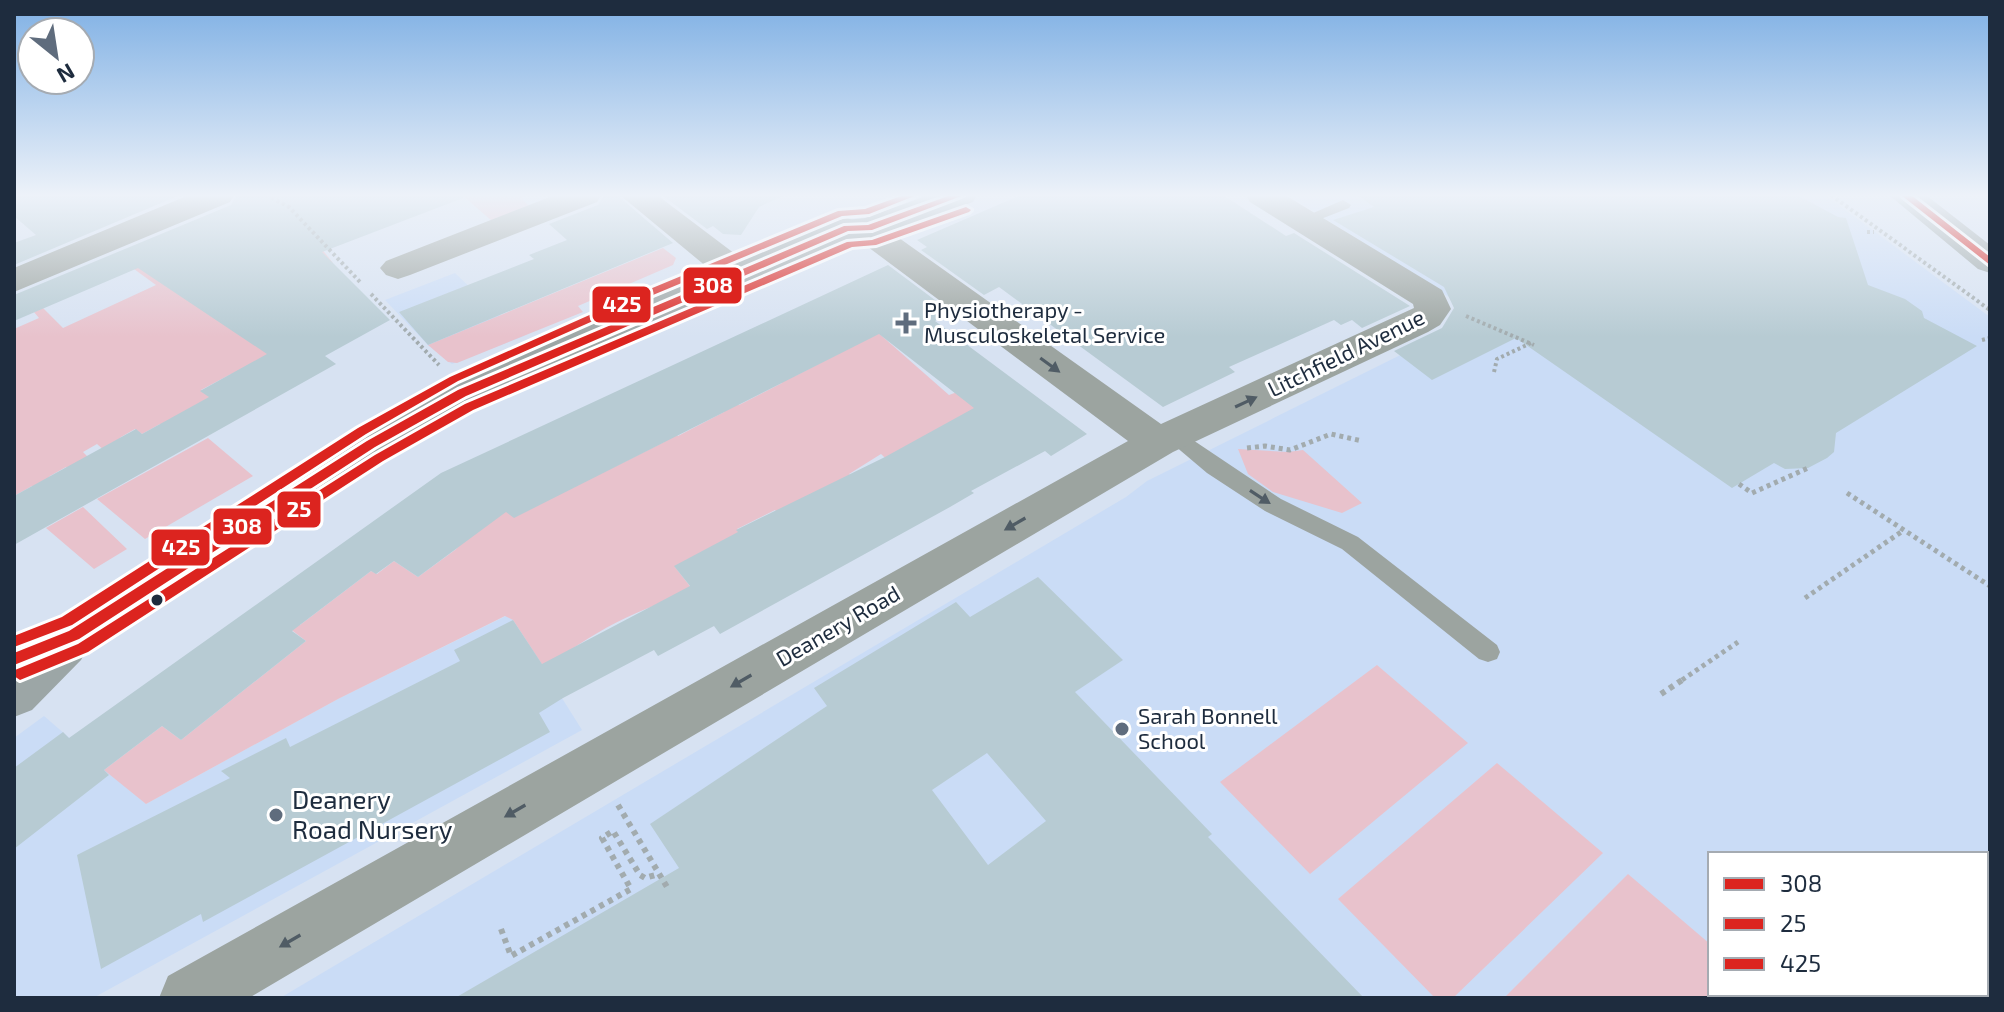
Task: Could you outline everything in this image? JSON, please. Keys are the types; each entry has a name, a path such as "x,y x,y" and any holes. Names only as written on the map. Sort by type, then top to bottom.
{"main road":[{"path":"14,659 74,635 371,444 462,393 813,242"},
{"path":"1965,242 1990,262"},
{"path":"14,695 74,635"}],"street":[{"path":"14,281 106,242"},
{"path":"398,268 464,242"},
{"path":"697,242 738,274"},
{"path":"883,242 1152,446"},
{"name":"Litchfield Avenue","path":"1152,446 1415,324 1433,309 1429,298 1338,242"},
{"name":"Deanery Road","path":"190,998 1083,485 1116,470 1152,446"}],"lane":[{"path":"1152,446 1215,468 1273,505 1350,543 1488,652"}],"path":[{"path":"1896,242 1990,310"},
{"path":"1429,298 1533,344 1497,359 1494,372"},
{"path":"1982,340 1990,338"},
{"path":"1152,446 1216,454 1265,446 1290,450 1331,434 1362,441"},
{"path":"1739,484 1752,493 1808,468"},
{"path":"1847,493 1990,586"},
{"path":"1805,598 1904,530"},
{"path":"1661,694 1738,642"},
{"path":"595,765 667,887"},
{"path":"501,929 511,956 631,889 602,838 613,831 640,875 645,878 659,874"}],"shaded area":[{"path":"286,242 316,242 333,263 311,252 327,324 241,381 231,374 201,390 212,399 163,426 160,424 142,434 135,429 121,437 107,453 97,444 83,452 92,461 72,472 66,467 50,476 38,491 32,486 14,496 14,329 39,318 34,312 43,308 63,328 156,285 134,269"},
{"path":"1363,242 1889,242 1990,317 1990,998 1971,996 1988,996 1988,852 1708,852 1708,996 1871,998 280,998 1126,497 1147,481 1479,316"},
{"path":"663,248 676,258 673,265 578,306 583,312 457,363 448,362 428,345"},
{"path":"455,273 524,336 452,364 428,345 385,300"},
{"path":"867,323 949,395 960,391 988,414 909,481 881,454 849,474 860,486 802,540 775,510 737,529 762,560 675,567 696,594 656,605 616,622 545,669 513,620 505,616 338,699 146,804 104,770 162,726 181,740 306,641 289,628 297,623 300,625 371,571 377,574 394,561 418,577 455,550 496,511 614,467 664,442 656,413 678,436 724,412 717,383 739,405 782,383 773,356 795,376 838,354"},
{"path":"208,438 253,476 145,539 97,499"},
{"path":"1238,449 1303,450 1362,503 1342,513 1273,492 1248,474"},
{"path":"83,507 127,549 94,569 46,528"},
{"name":"Deanery Road Nursery","path":"506,616 513,620 582,730 93,998 14,998 14,738 44,716 146,804 338,699"},
{"path":"1377,665 1468,743 1310,874 1220,782"},
{"path":"1497,763 1603,853 1453,998 1435,998 1338,899"},
{"path":"1628,874 1708,942 1708,996 1736,996 1734,998 1504,998"}],"building":[{"path":"16,242 68,242 14,265"},
{"path":"141,242 348,242 322,252 390,320 325,356 336,364 14,545 14,496 136,429 142,434 209,397 200,391 267,354 138,268 14,321 14,295"},
{"path":"561,242 673,243 428,345 399,312 534,259 529,255"},
{"path":"920,242 1309,242 1410,306 1362,328 1352,320 1341,325 1334,320 1229,367 1235,372 1163,407 999,287 984,295 921,250 927,247"},
{"path":"1370,242 1854,242 1868,285 1905,299 1922,311 1924,318 1977,346 1836,433 1834,452 1827,458 1808,468 1785,469 1774,463 1732,488 1516,338 1432,380 1394,351 1442,328 1454,308 1444,287"},
{"path":"888,265 951,312 935,321 1087,434 1051,456 1045,451 971,491 974,493 720,634 714,626 658,656 654,650 563,698 539,713 550,732 203,922 201,914 101,969 77,855 230,778 221,771 286,738 290,747 460,661 454,650 513,620 542,664 690,586 674,566 738,532 736,530 885,457 974,408 879,334 514,518 506,512 418,577 394,561 376,574 371,571 292,631 306,641 181,740 162,726 104,770 109,775 14,849 14,768 63,732 69,738 441,473"},
{"path":"1038,577 1123,660 1075,692 1212,834 1208,837 1364,998 455,998 679,868 650,824 827,706 814,688 956,602 970,617","holes":["987,753 1046,821 988,865 932,790"]}],"transit line":[{"name":"425","path":"14,642 67,621 362,431 454,379 771,242"},
{"name":"308","path":"14,659 74,635 371,444 462,393 814,242"},
{"name":"25","path":"20,674 83,648 379,458 469,407 850,244 875,242"},
{"name":"308","path":"1965,242 1990,262"}],"place":[{"name":"Physiotherapy - Musculoskeletal Service","path":"906,323"},
{"name":"Sarah Bonnell School","path":"1122,729"},
{"name":"Deanery Road Nursery","path":"276,815"}]}
